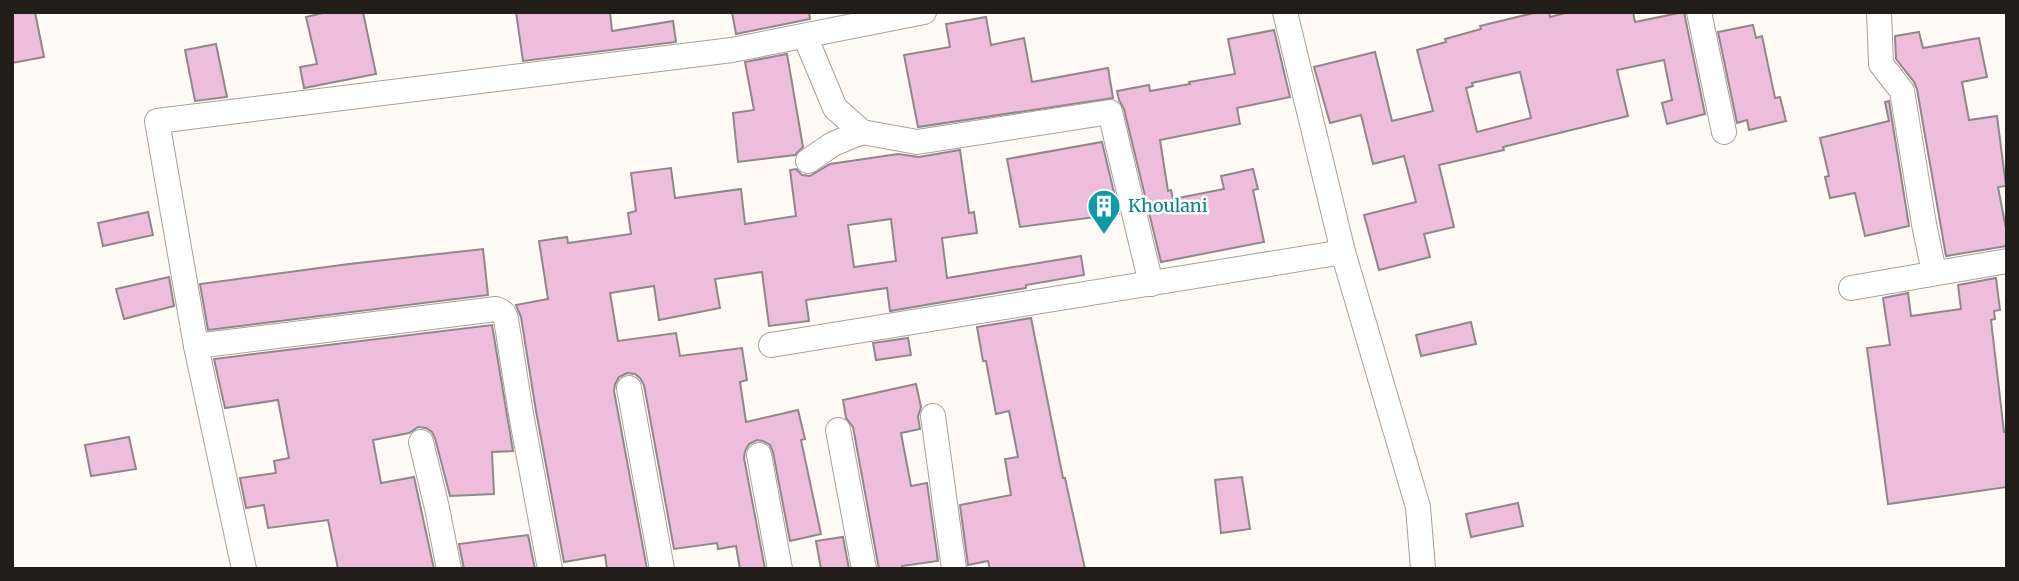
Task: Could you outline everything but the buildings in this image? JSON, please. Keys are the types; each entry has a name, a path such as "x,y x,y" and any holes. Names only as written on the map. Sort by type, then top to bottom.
{"street":[{"path":"244,569 196,346 157,121 732,50 924,12"},
{"path":"1285,12 1343,252 1418,507 1423,569"},
{"path":"1699,12 1724,132"},
{"path":"1880,12 1881,64 1902,91 1923,224 1934,272"},
{"path":"805,36 835,108 862,132 917,142 1110,112 1151,284"},
{"path":"808,160 833,144 862,132"},
{"path":"772,345 1343,252"},
{"path":"1851,288 2007,261"},
{"path":"196,346 496,309 503,313 550,569"},
{"path":"629,388 662,569"},
{"path":"933,416 954,569"},
{"path":"838,430 864,569"},
{"path":"421,442 449,569"},
{"path":"759,455 780,569"}],"place":[{"name":"Khoulani","path":"1104,236"}]}
